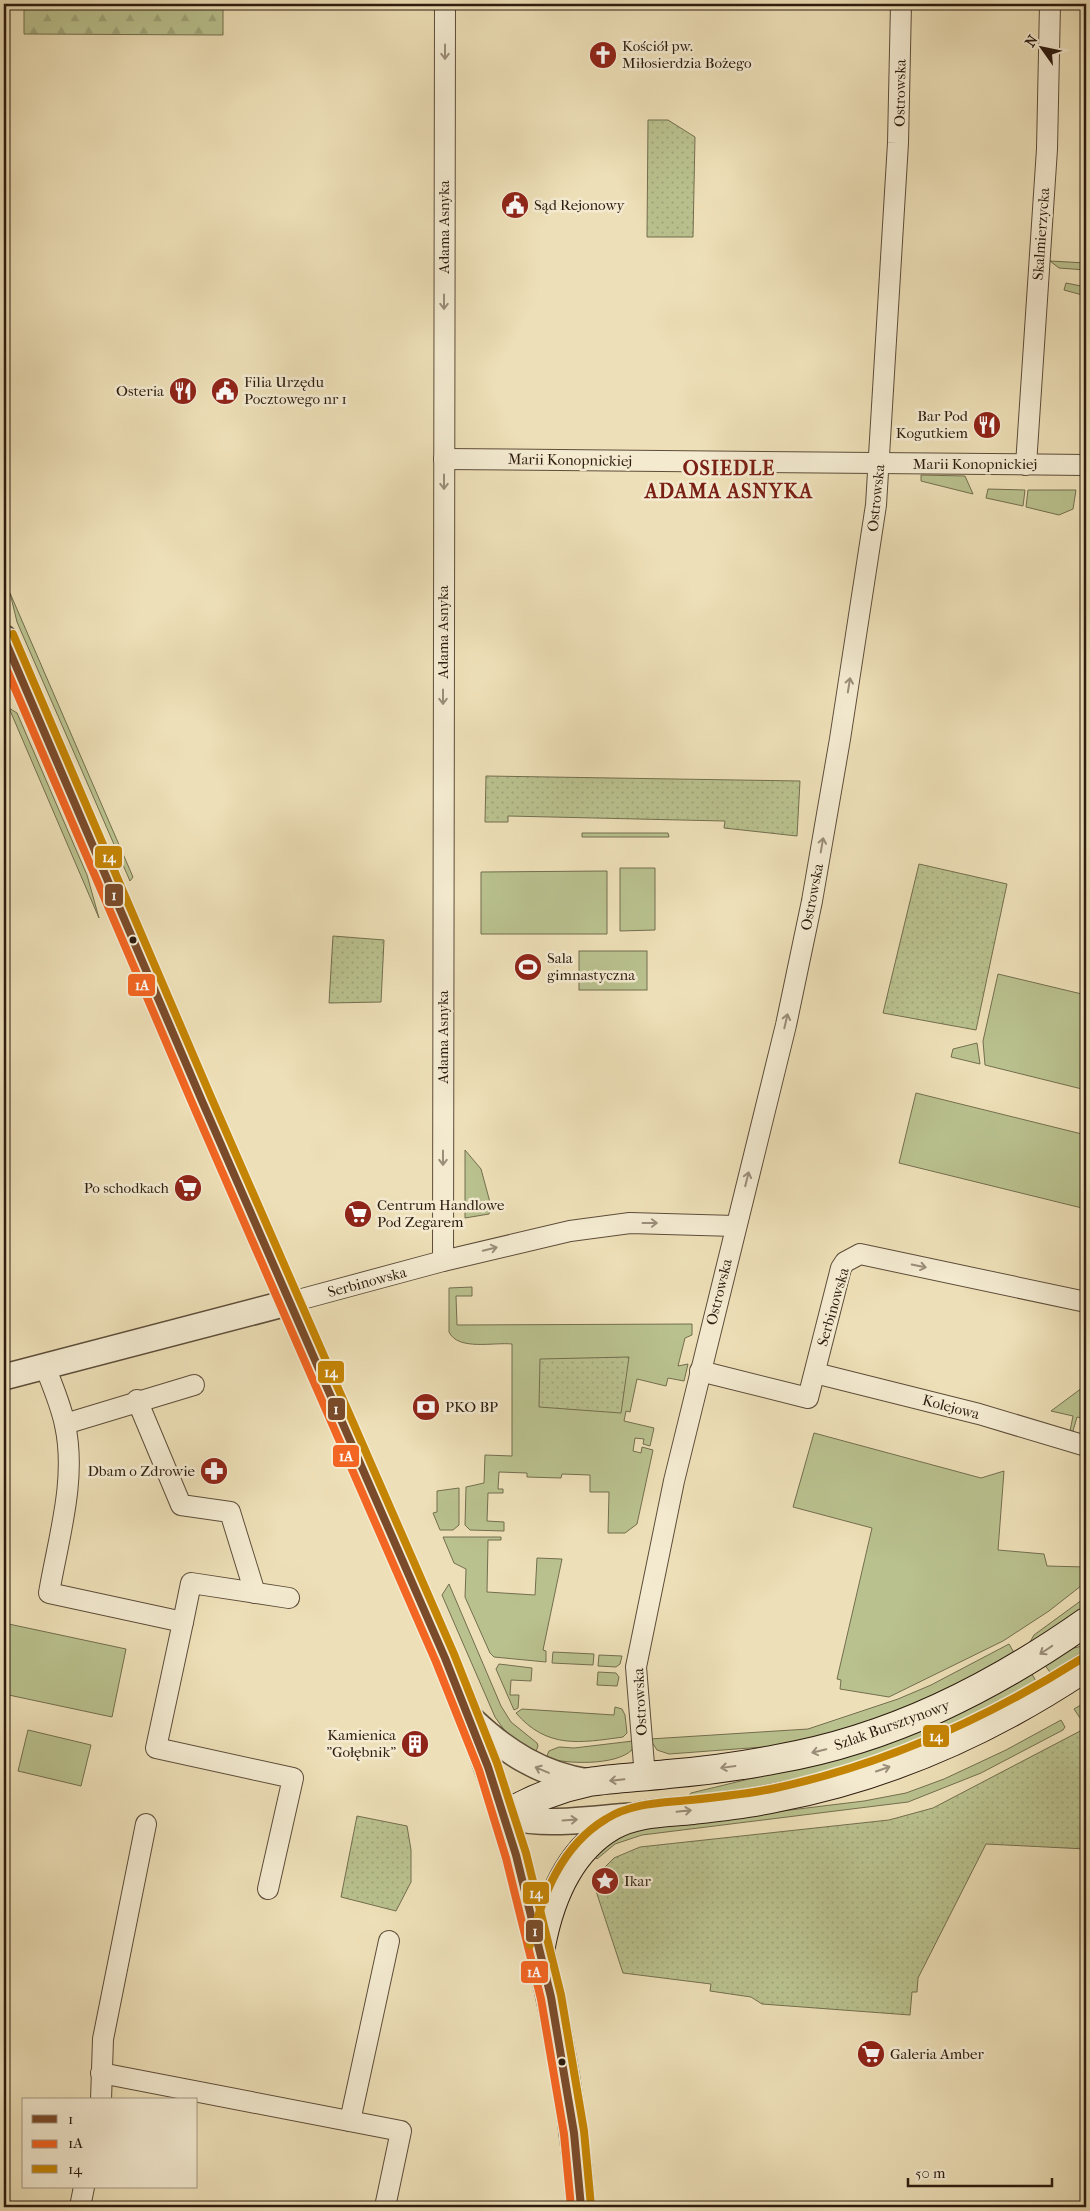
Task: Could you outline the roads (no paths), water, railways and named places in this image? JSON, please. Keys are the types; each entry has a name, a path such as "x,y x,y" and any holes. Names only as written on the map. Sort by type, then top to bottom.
{"main road":[{"name":"Szlak Bursztynowy","path":"504,1815 536,1798 589,1782 736,1766 803,1754 880,1733 937,1710 986,1686 1038,1656 1086,1622"},
{"path":"540,1947 545,1923 553,1902 572,1864 595,1838 612,1826 636,1816 738,1805 820,1789 888,1768 930,1752 1006,1716 1086,1667"},
{"path":"504,1815 540,1947 564,2062 574,2133 581,2207"}],"street":[{"name":"Adama Asnyka","path":"443,1261 445,4"},
{"name":"Ostrowska","path":"645,1777 636,1667 674,1481 735,1226 786,1025 812,901 859,621 876,506 898,152 901,4"},
{"name":"Skalmierzycka","path":"1026,464 1047,149 1050,4"},
{"name":"Marii Konopnickiej","path":"444,459 1086,465"},
{"path":"4,638 469,1717 504,1815 517,1819 542,1821 636,1816"},
{"name":"Serbinowska","path":"4,1376 528,1240 600,1226 660,1223 735,1226"},
{"name":"Serbinowska","path":"700,1370 808,1398 841,1268 852,1256 860,1254 1086,1302"},
{"path":"45,1366 65,1424 69,1454 67,1487 49,1593 183,1622"},
{"name":"Kolejowa","path":"815,1373 979,1414 1086,1446"},
{"path":"65,1424 138,1400 194,1385"},
{"path":"138,1400 181,1505 230,1512 255,1592"},
{"path":"268,1889 293,1778 156,1748 191,1583 289,1598"},
{"path":"469,1717 506,1749 535,1767 572,1780 589,1782"},
{"path":"101,2098 103,2039 146,1824"},
{"path":"350,2121 389,1941"},
{"path":"101,2073 402,2131 385,2207"},
{"path":"80,2207 84,2188"}],"place":[{"name":"Kościół pw. Miłosierdzia Bożego","path":"603,55"},
{"name":"Sąd Rejonowy","path":"515,205"},
{"name":"Osteria","path":"183,391"},
{"name":"Filia Urzędu Pocztowego nr 1","path":"225,391"},
{"name":"Bar Pod Kogutkiem","path":"987,425"},
{"name":"Sala gimnastyczna","path":"528,967"},
{"name":"Po schodkach","path":"188,1188"},
{"name":"Centrum Handlowe Pod Zegarem","path":"358,1214"},
{"name":"PKO BP","path":"426,1407"},
{"name":"Dbam o Zdrowie","path":"214,1471"},
{"name":"Kamienica \"Gołębnik\"","path":"415,1744"},
{"name":"Ikar","path":"605,1881"},
{"name":"Galeria Amber","path":"871,2054"}],"district":[{"name":"OSIEDLE ADAMA ASNYKA","path":"729,480"}]}
